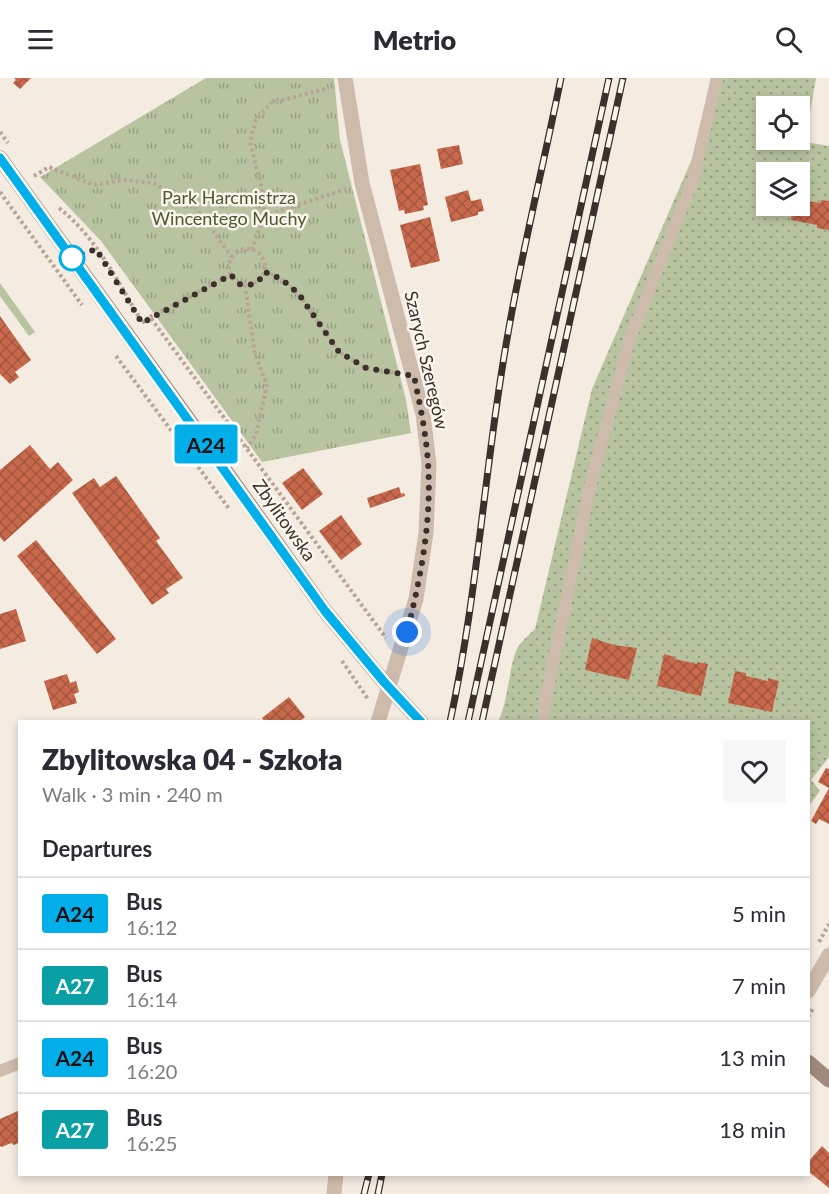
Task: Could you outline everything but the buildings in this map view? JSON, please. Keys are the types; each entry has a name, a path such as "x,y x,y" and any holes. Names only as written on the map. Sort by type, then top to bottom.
{"street":[{"name":"Szarych Szeregów","path":"345,81 362,183 414,376 423,414 429,464 426,533 413,610 379,720"},
{"name":"Zbylitowska","path":"0,158 325,611 419,720"},
{"path":"810,988 829,955"},
{"path":"810,1064 829,1080"},
{"path":"334,1194 336,1176"}],"lane":[{"path":"543,720 545,701 593,475 629,341 693,180 717,78"},
{"path":"0,1071 18,1064"}],"path":[{"path":"252,250 264,216 262,192 250,142 256,120 271,103 345,81"},
{"path":"38,185 33,177 49,168 94,185 124,180 153,183 192,203 232,257"},
{"path":"264,216 362,183"},
{"path":"57,207 72,218 86,234 116,278 148,332"},
{"path":"245,249 252,250 262,257 265,272 257,283 239,284 231,275 229,263 238,252 245,249"},
{"path":"265,272 281,279 298,293 339,352 366,368 414,376"},
{"path":"142,323 231,275"},
{"path":"246,285 255,354 267,385 256,435 247,448"},
{"path":"150,317 392,645"}],"green space":[{"name":"Park Harcmistrza Wincentego Muchy","path":"206,78 334,78 340,140 406,400 411,433 262,462 101,241 40,177"},
{"path":"723,78 816,78 810,113 810,96 756,96 756,150 810,150 810,143 829,146 829,757 811,780 820,791 810,805 810,720 499,720 516,651 535,629 592,389 718,99"},
{"path":"0,283 35,332 29,336 0,296"}],"railway":[{"path":"450,720 466,636 507,339 561,78"},
{"path":"468,720 609,78"},
{"path":"482,720 623,78"},
{"path":"364,1194 368,1176"},
{"path":"378,1194 382,1176"}],"bus line":[{"name":"A24","path":"0,158 325,611 419,720"}],"route":[{"path":"72,258 96,249 142,323 231,275 239,284 251,285 257,283 265,272 281,279 298,293 339,352 366,368 414,376 423,414 429,464 426,533 416,599 407,632"}]}
